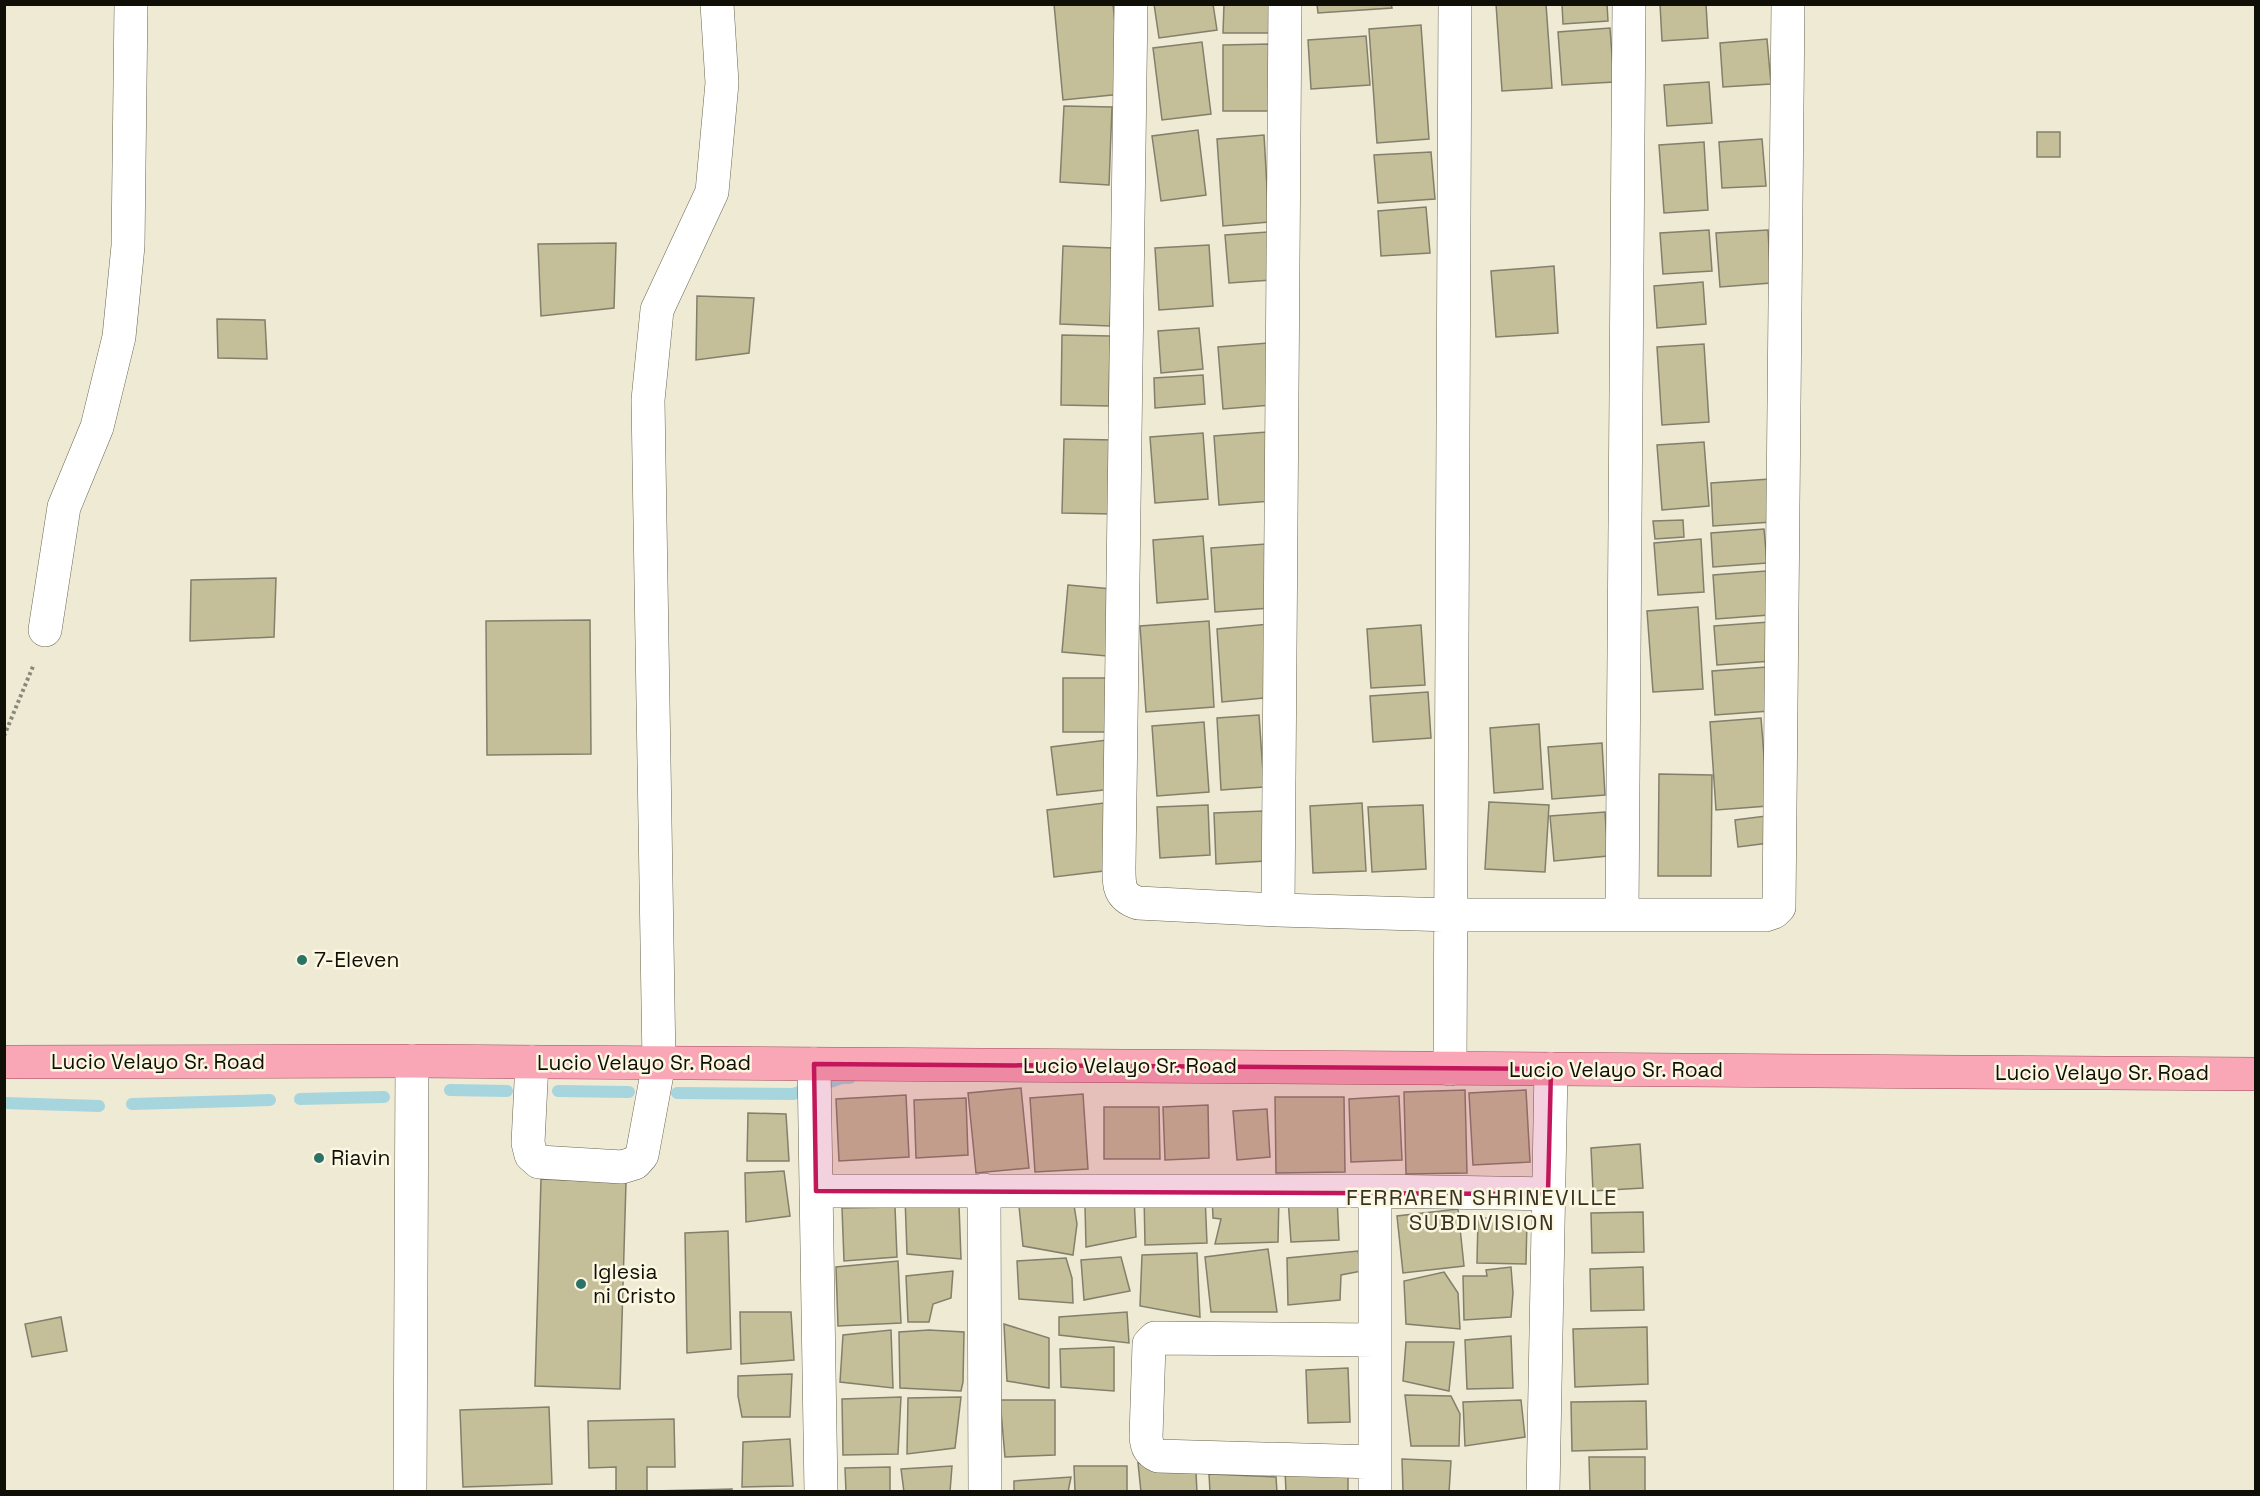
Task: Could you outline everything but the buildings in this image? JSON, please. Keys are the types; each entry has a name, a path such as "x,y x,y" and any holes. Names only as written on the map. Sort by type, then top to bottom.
{"main road":[{"name":"Lucio Velayo Sr. Road","path":"4,1062 412,1061 2256,1074"}],"street":[{"path":"45,630 64,507 97,427 119,337 128,246 131,4"},
{"path":"532,1062 528,1143 531,1155 539,1162 622,1167 635,1163 642,1155 660,1063 648,400 657,310 712,192 722,83 717,4"},
{"path":"1131,4 1119,880 1122,891 1128,899 1138,903 1452,915 1765,915 1774,912 1779,907 1788,4"},
{"path":"1278,910 1285,4"},
{"path":"1450,1069 1455,4"},
{"path":"1622,914 1629,4"},
{"path":"410,1491 412,1061"},
{"path":"814,1064 821,1491"},
{"path":"1543,1491 1551,1070"},
{"path":"984,1190 985,1491"},
{"path":"816,1191 1375,1191 1548,1194"},
{"path":"1375,1191 1375,1340 1375,1477 1158,1456 1152,1453 1147,1446 1149,1344 1155,1338 1375,1340"}],"path":[{"path":"4,736 27,684 45,630"}],"highlighted area":[{"path":"814,1064 1551,1069 1548,1194 816,1191"}],"waterway":[{"path":"677,1093 793,1094 842,1078 850,1078"},
{"path":"450,1090 507,1091"},
{"path":"558,1091 629,1092"},
{"path":"300,1099 384,1097"},
{"path":"132,1104 270,1100"},
{"path":"4,1103 99,1106"}],"place":[{"name":"7-Eleven","path":"302,960"},
{"name":"Riavin","path":"319,1158"},
{"name":"Iglesia ni Cristo","path":"581,1284"}],"district":[{"name":"FERRAREN SHRINEVILLE SUBDIVISION","path":"1482,1210"}]}
